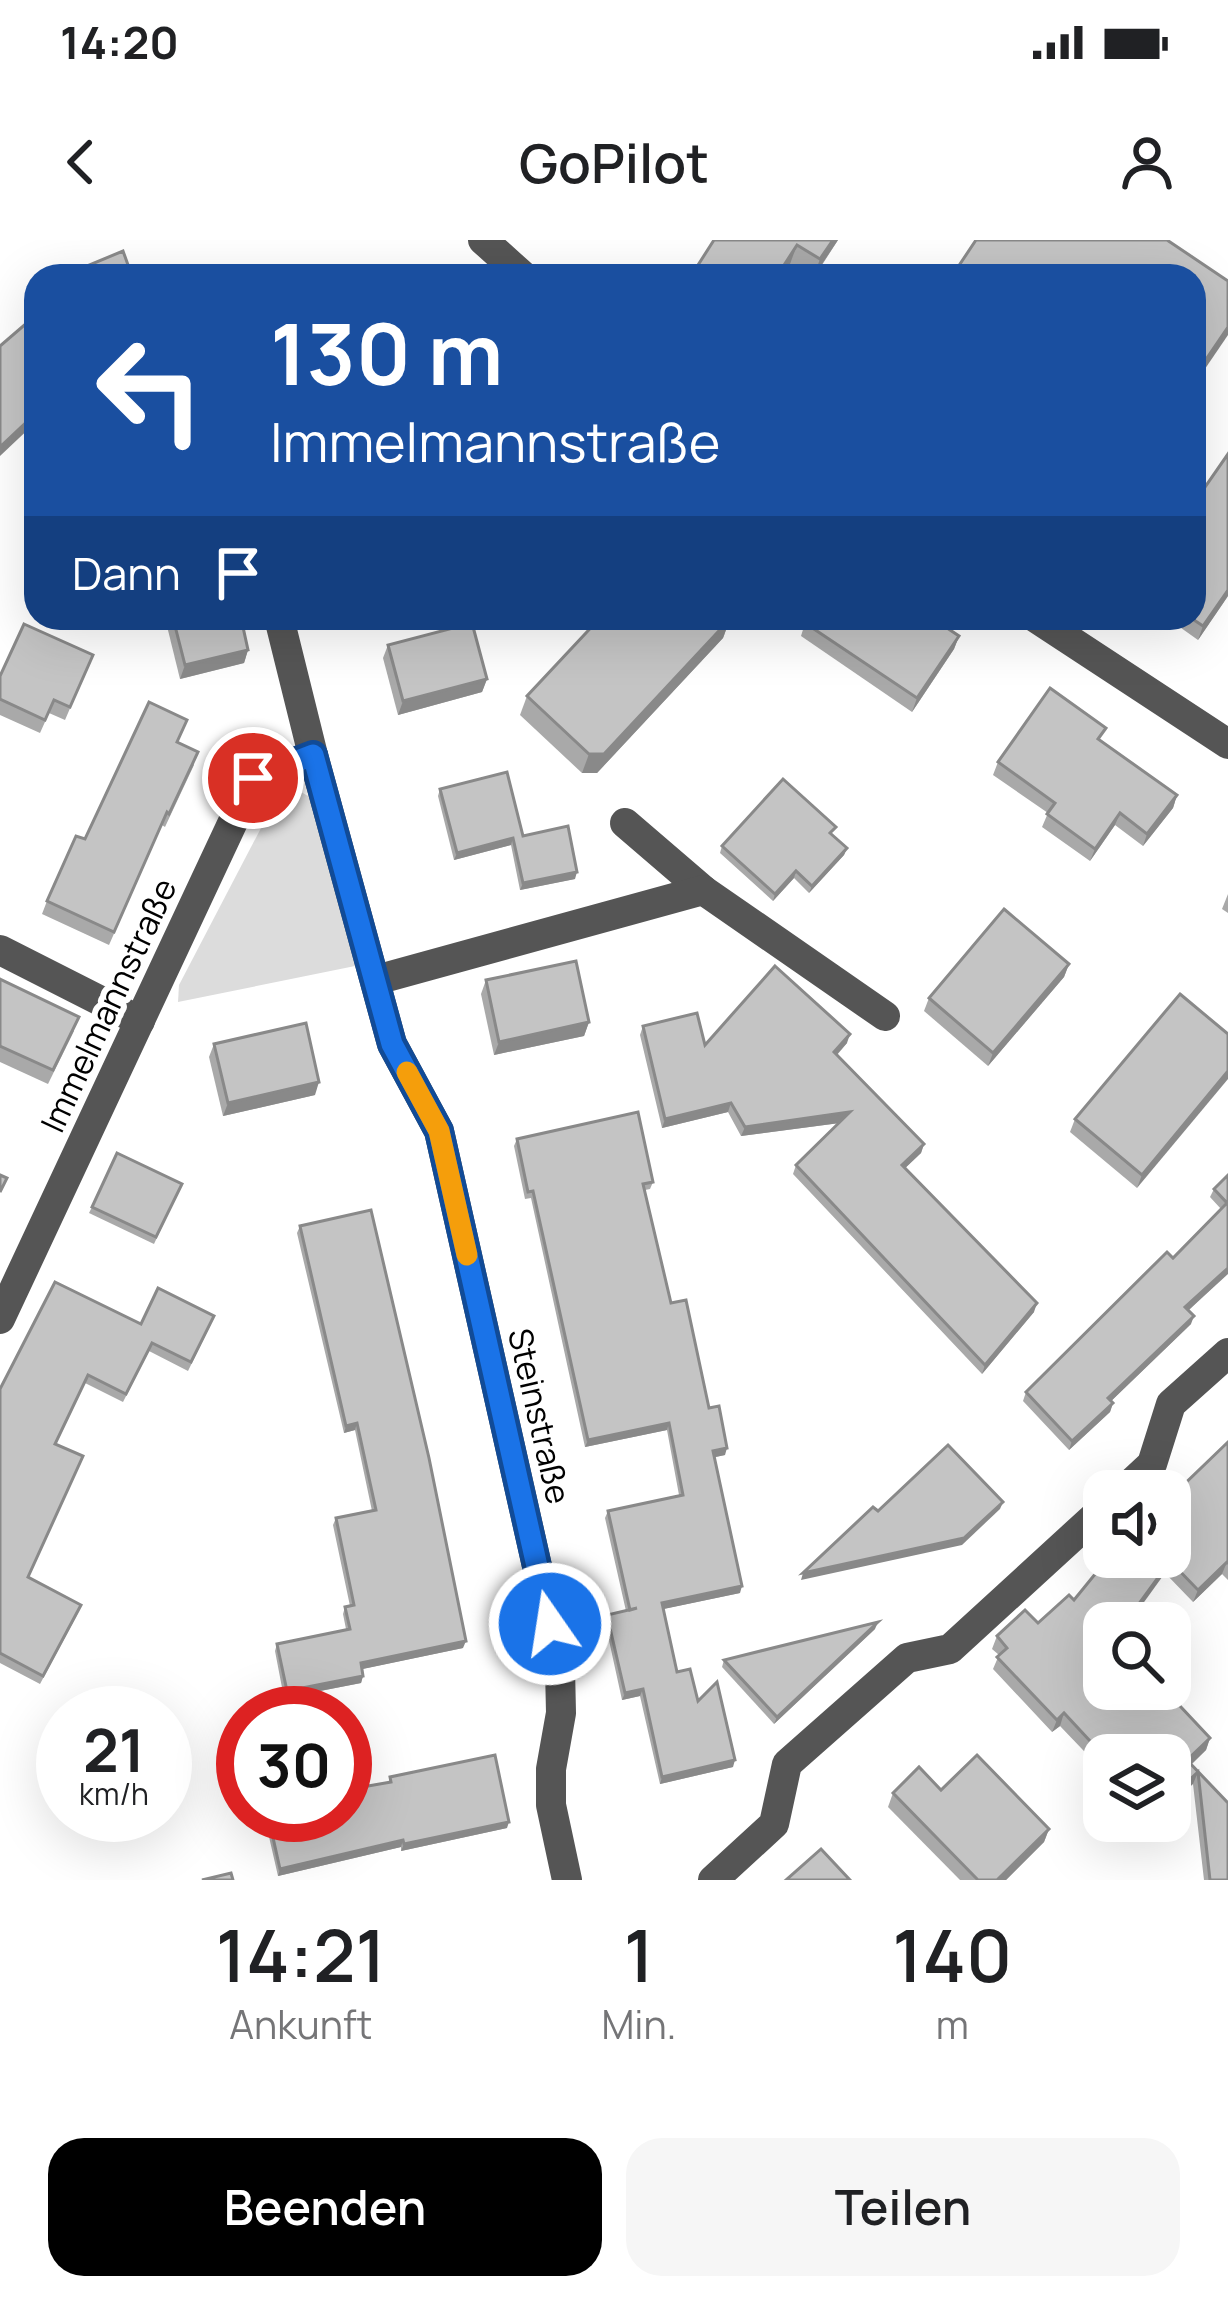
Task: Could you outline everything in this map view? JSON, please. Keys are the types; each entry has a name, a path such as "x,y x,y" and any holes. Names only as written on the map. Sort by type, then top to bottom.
{"street":[{"path":"483,240 510,264"},
{"name":"Steinstraße","path":"282,630 392,1044 439,1131 560,1668 561,1713 551,1769 551,1805 567,1880"},
{"path":"1054,630 1228,744"},
{"name":"Immelmannstraße","path":"0,1319 253,778 313,755"},
{"path":"625,824 703,890 885,1016"},
{"path":"376,980 703,890"},
{"path":"0,950 140,1022"},
{"path":"1146,1470 1152,1464 1171,1404 1228,1353"},
{"path":"713,1880 774,1824 787,1764 907,1658 950,1649 1083,1527"}],"shaded area":[{"path":"301,792 315,800 360,965 178,1002 179,985 272,807 283,797"}],"building":[{"path":"714,240 833,240 820,259 797,245 785,264 699,264"},
{"path":"976,240 1167,240 1203,264 960,264"},
{"path":"123,251 128,264 92,264"},
{"path":"1206,266 1228,281 1228,327 1206,359"},
{"path":"24,325 24,424 0,447 0,346"},
{"path":"1228,454 1228,590 1206,622 1206,486"},
{"path":"24,624 24,630 37,630 93,655 70,707 54,700 45,720 0,699 0,676"},
{"path":"176,630 244,630 248,650 185,665"},
{"path":"445,630 474,630 487,679 403,701 388,645"},
{"path":"589,630 720,630 604,754 589,754 527,696"},
{"path":"815,630 950,630 959,636 917,698"},
{"path":"1050,688 1106,728 1098,739 1177,795 1147,834 1120,813 1095,849 1047,814 1055,803 998,762"},
{"path":"149,702 187,720 177,742 198,752 114,932 47,901 76,836 85,839"},
{"path":"507,772 523,836 568,826 577,872 523,883 513,838 457,853 440,789"},
{"path":"783,779 836,827 830,833 847,848 812,886 796,871 775,894 722,846"},
{"path":"1004,909 1069,964 993,1053 929,998"},
{"path":"576,961 589,1022 499,1042 486,980"},
{"path":"775,966 850,1034 834,1052 924,1144 902,1165 1037,1303 985,1365 796,1165 850,1112 745,1127 731,1103 665,1119 643,1026 697,1013 705,1045"},
{"path":"0,979 79,1017 53,1070 0,1046"},
{"path":"1180,994 1228,1034 1228,1071 1142,1175 1075,1119"},
{"path":"306,1023 319,1082 228,1103 214,1044"},
{"path":"638,1112 653,1182 643,1184 671,1303 686,1300 709,1408 719,1406 727,1448 713,1451 742,1586 662,1603 677,1672 690,1669 698,1701 717,1682 735,1760 662,1777 643,1689 625,1693 607,1615 630,1610 608,1511 683,1495 669,1423 588,1440 533,1191 528,1192 517,1139"},
{"path":"117,1153 182,1184 156,1237 92,1207"},
{"path":"1228,1175 1228,1268 1185,1307 1194,1316 1108,1398 1113,1403 1072,1441 1026,1392 1167,1252 1173,1258 1227,1203 1214,1189"},
{"path":"371,1210 466,1641 361,1663 363,1676 286,1686 277,1644 350,1629 345,1607 354,1605 336,1518 376,1510 357,1423 346,1426 300,1226"},
{"path":"55,1282 141,1324 158,1288 214,1316 191,1362 152,1343 126,1394 88,1375 55,1444 83,1456 28,1577 81,1605 43,1676 0,1653 0,1389"},
{"path":"1228,1442 1228,1564 1198,1590 1186,1578 1191,1578 1191,1478"},
{"path":"948,1445 1003,1502 964,1538 803,1573 873,1507 878,1511"},
{"path":"1092,1578 1158,1578 1140,1602 1083,1602 1083,1710 1184,1710 1210,1738 1191,1756 1191,1734 1084,1734 1064,1713 1057,1720 997,1657 1007,1648 997,1636 1025,1610 1038,1623 1069,1595 1074,1600"},
{"path":"878,1622 777,1717 724,1660"},
{"path":"495,1755 509,1822 404,1844 403,1840 280,1869 274,1842 372,1842 372,1785 391,1782 390,1777"},
{"path":"977,1755 1049,1829 997,1880 978,1880 893,1793 919,1767 941,1790"},
{"path":"1191,1764 1228,1803 1228,1880 1210,1880 1198,1772 1191,1778"},
{"path":"821,1849 850,1880 786,1880"},
{"path":"231,1873 233,1880 202,1880"}],"slow traffic":[{"path":"407,1072 439,1131 467,1255"}],"route":[{"path":"253,778 313,755 392,1044 439,1131 550,1624"}]}
